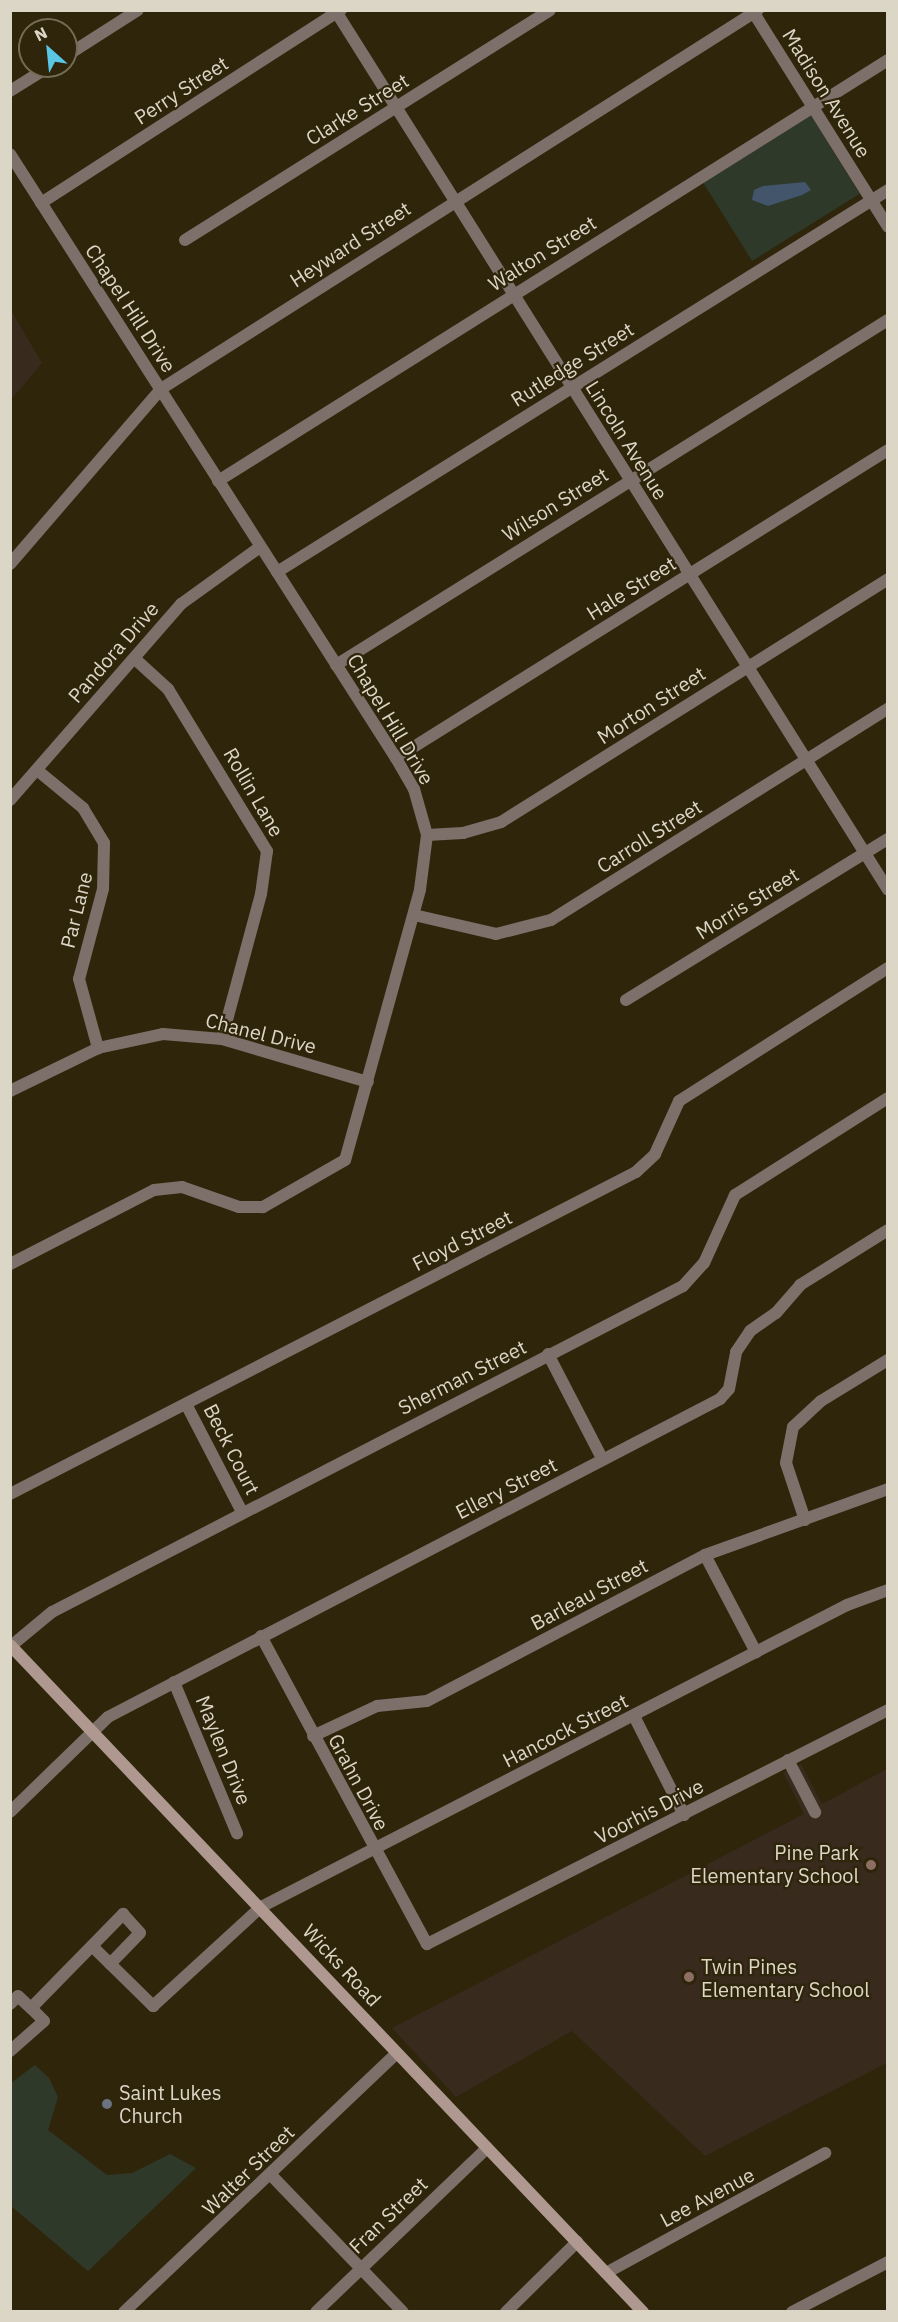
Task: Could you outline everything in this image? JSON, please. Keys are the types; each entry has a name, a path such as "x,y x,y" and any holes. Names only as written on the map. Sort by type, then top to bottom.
{"main road":[{"name":"Wicks Road","path":"11,1646 643,2312"}],"street":[{"path":"78,48 138,10"},
{"name":"Clarke Street","path":"185,240 550,10"},
{"name":"Lincoln Avenue","path":"338,11 570,387 888,890"},
{"name":"Perry Street","path":"41,203 338,11"},
{"name":"Madison Avenue","path":"754,11 888,227"},
{"name":"Heyward Street","path":"10,564 161,389 754,11"},
{"name":"Walton Street","path":"219,481 888,60"},
{"path":"10,91 31,78"},
{"name":"Chapel Hill Drive","path":"10,154 396,758 414,789 426,835 414,915 345,1160 288,1196 262,1207 239,1207 182,1188 162,1188 10,1264"},
{"name":"Rutledge Street","path":"277,572 888,190"},
{"name":"Wilson Street","path":"336,665 888,320"},
{"name":"Hale Street","path":"396,758 888,450"},
{"name":"Pandora Drive","path":"10,800 196,590 260,547"},
{"name":"Morton Street","path":"426,835 463,833 501,822 888,579"},
{"name":"Rollin Lane","path":"134,658 168,688 267,851 261,894 222,1039"},
{"name":"Carroll Street","path":"414,915 496,934 551,920 888,709"},
{"name":"Par Lane","path":"37,770 83,808 104,843 103,889 79,978 98,1048"},
{"name":"Morris Street","path":"626,1000 888,839"},
{"name":"Floyd Street","path":"10,1494 636,1172 655,1154 679,1101 888,968"},
{"name":"Chanel Drive","path":"10,1091 98,1048 163,1034 222,1039 368,1082"},
{"name":"Sherman Street","path":"11,1646 52,1612 695,1278 735,1196 888,1098"},
{"name":"Ellery Street","path":"10,1812 91,1730 174,1682 261,1636 720,1399 734,1377 736,1352 750,1331 776,1313 800,1285 888,1230"},
{"path":"548,1354 603,1460"},
{"path":"805,1520 786,1463 793,1427 821,1401 888,1360"},
{"name":"Beck Court","path":"186,1404 242,1512"},
{"name":"Barleau Street","path":"313,1736 377,1706 427,1701 705,1555 888,1489"},
{"path":"705,1555 756,1652"},
{"name":"Hancock Street","path":"110,1964 153,2006 261,1907 374,1851 756,1652 888,1590"},
{"name":"Grahn Drive","path":"261,1636 374,1851 427,1944"},
{"name":"Maylen Drive","path":"174,1682 237,1833"},
{"name":"Voorhis Drive","path":"427,1944 888,1710"},
{"path":"634,1716 684,1815"},
{"path":"788,1760 815,1812"},
{"path":"31,2008 123,1914 140,1933 110,1964 92,1946"},
{"path":"10,2004 18,1996 44,2021 10,2051"},
{"name":"Walter Street","path":"124,2312 397,2053"},
{"name":"Fran Street","path":"316,2312 487,2148"},
{"name":"Lee Avenue","path":"606,2272 825,2153"},
{"path":"271,2175 403,2312"},
{"path":"506,2312 577,2242"},
{"path":"792,2312 888,2262"}],"shaded area":[{"path":"11,310 42,363 10,400"},
{"name":"Twin Pines Elementary School","path":"801,1764 822,1804 887,1769 887,2063 705,2156 572,2031 456,2097 392,2028 804,1814 783,1773"}],"green space":[{"path":"810,114 860,194 752,261 702,181"},
{"path":"35,2065 49,2078 58,2097 48,2130 107,2175 132,2173 170,2154 196,2168 88,2271 11,2206 11,2083"}],"water":[{"path":"805,182 811,190 802,195 768,206 752,200 754,190 763,186"}],"place":[{"name":"Pine Park Elementary School","path":"871,1865"},
{"name":"Twin Pines Elementary School","path":"689,1977"},
{"name":"Saint Lukes Church","path":"107,2104"}]}
